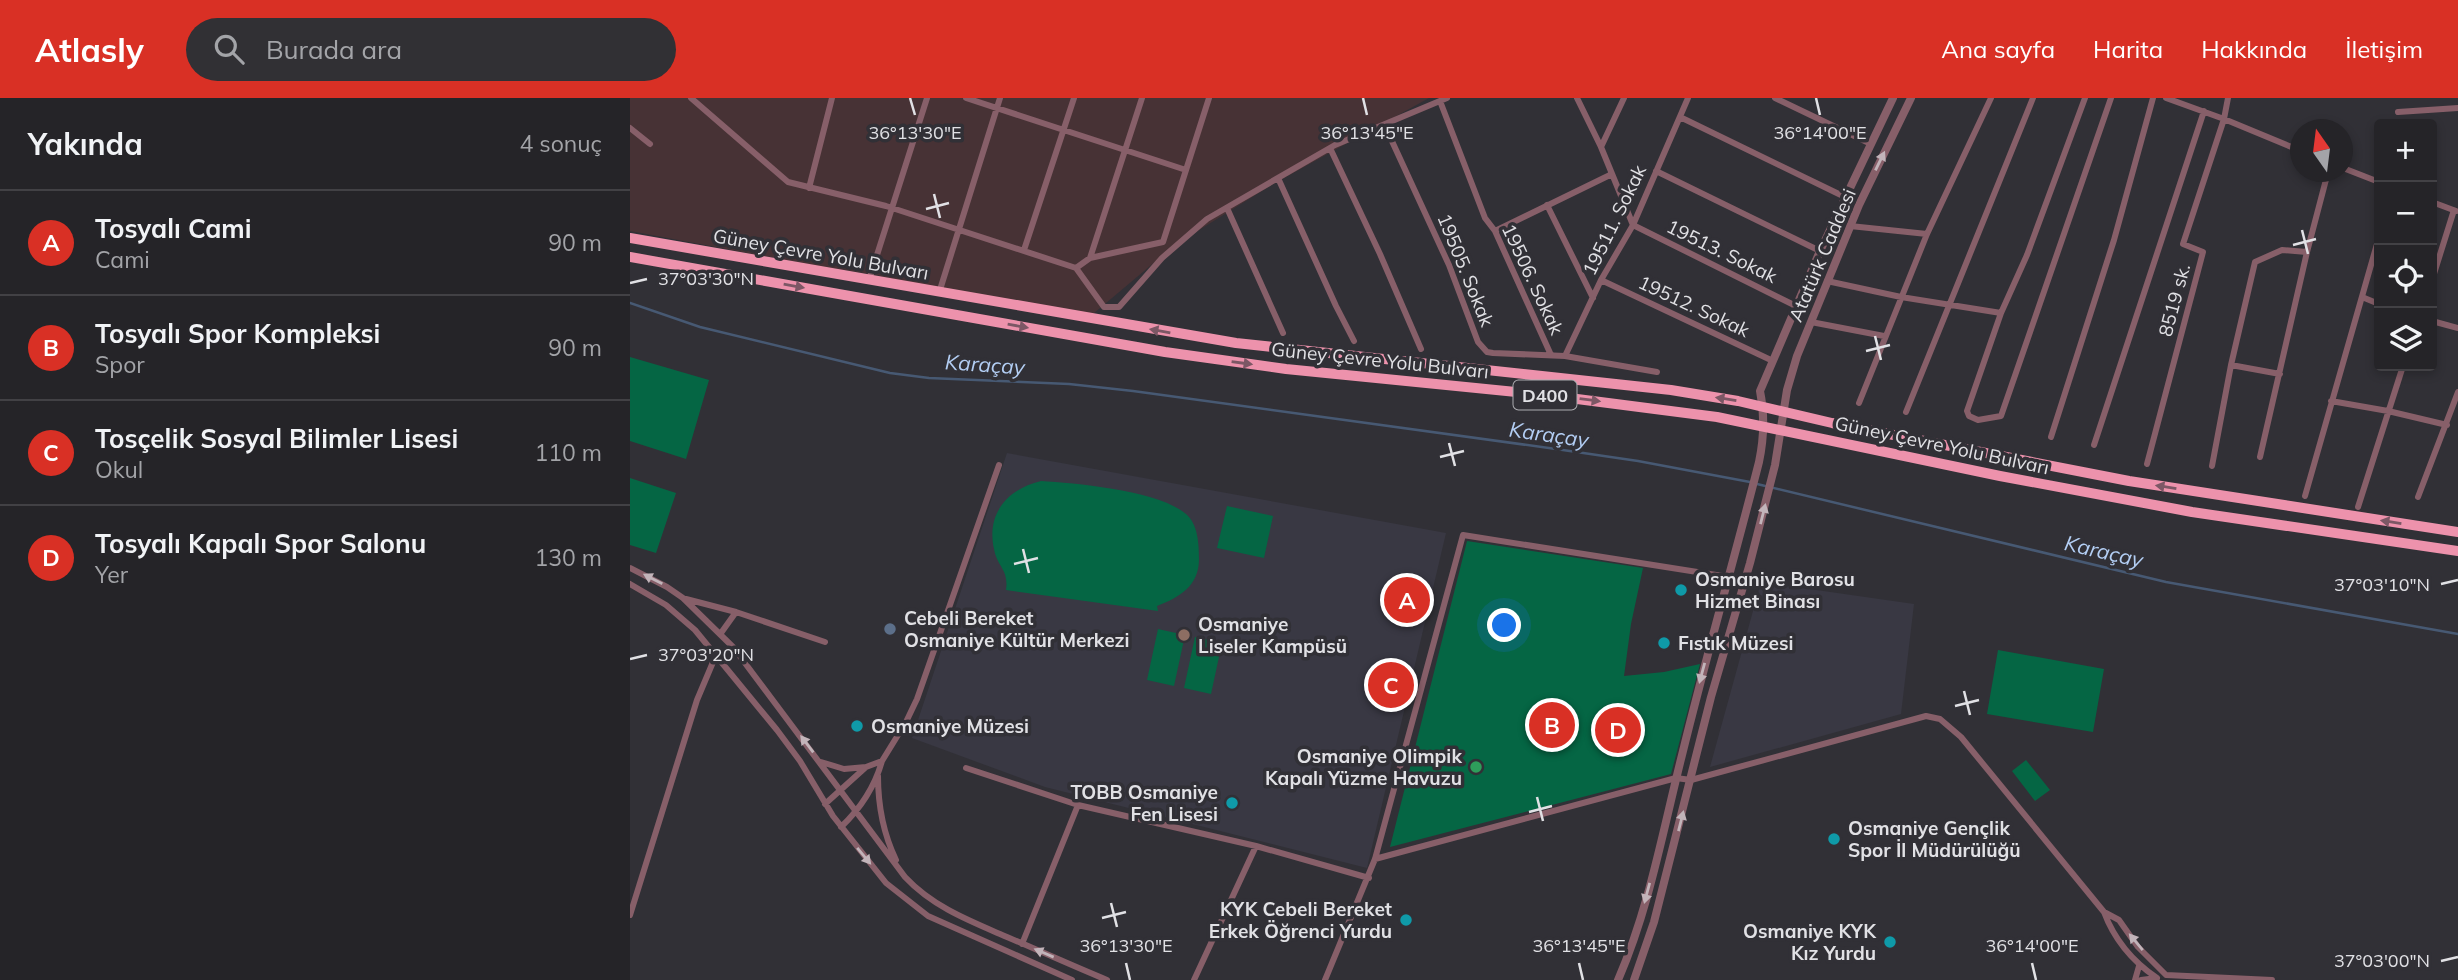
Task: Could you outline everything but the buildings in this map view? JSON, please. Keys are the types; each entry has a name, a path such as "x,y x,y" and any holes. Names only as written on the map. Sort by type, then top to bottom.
{"highway":[{"name":"Güney Çevre Yolu Bulvarı","path":"630,238 1236,343 1671,390 2129,481 2458,532"},
{"name":"Güney Çevre Yolu Bulvarı","path":"630,257 1165,352 1286,369 1546,395 1717,416 2000,476 2192,512 2458,551"}],"street":[{"path":"691,98 788,182 893,208 1076,268 1104,307 1119,307 1162,258 1207,219 1330,148 1447,98"},
{"path":"809,188 832,98"},
{"path":"869,280 927,98"},
{"path":"966,98 1186,170"},
{"path":"940,293 1000,98"},
{"path":"1024,250 1074,98"},
{"path":"1090,258 1142,98"},
{"path":"1076,268 1090,258 1163,242 1209,98"},
{"path":"1577,98 1601,146 1633,225"},
{"path":"1601,146 1624,98"},
{"name":"19511. Sokak","path":"1565,356 1601,280 1633,225 1688,98"},
{"path":"1775,98 1871,144"},
{"name":"Atatürk Caddesi","path":"1618,980 1630,952 1646,899 1759,462 1764,440 1760,391 1820,251 1894,98"},
{"name":"Atatürk Caddesi","path":"1634,980 1654,922 1711,697 1750,563 1775,465 1783,411 1797,356 1850,226 1911,98"},
{"path":"1859,403 1927,234 1991,98"},
{"path":"1906,412 2033,98"},
{"path":"2085,98 2027,255 2001,313 1966,411 1969,416 1978,420 2001,416 2111,98"},
{"path":"2051,437 2114,240 2153,98"},
{"path":"2166,98 2290,146"},
{"path":"2224,119 2228,98"},
{"name":"19506. Sokak","path":"1440,101 1485,218 1495,231 1550,355"},
{"path":"2398,112 2458,108"},
{"path":"2094,445 2204,111"},
{"path":"1680,117 1845,197"},
{"name":"8519 sk.","path":"2147,464 2203,252 2183,244 2224,119"},
{"name":"19505. Sokak","path":"1385,126 1449,265 1478,342 1488,352 1565,356 1657,372"},
{"path":"630,128 650,145"},
{"path":"1330,148 1421,349"},
{"path":"1656,171 1820,251"},
{"path":"2353,172 2374,180"},
{"path":"1495,231 1612,174"},
{"path":"1278,178 1354,341"},
{"path":"2260,457 2325,182"},
{"path":"2437,204 2456,211 2437,266"},
{"path":"1547,205 1593,298"},
{"path":"1227,208 1283,333"},
{"name":"19513. Sokak","path":"1633,225 1796,306"},
{"path":"1850,226 1927,234"},
{"path":"2305,496 2377,245"},
{"path":"2212,466 2231,365 2255,262 2282,250 2307,252"},
{"name":"19512. Sokak","path":"1601,280 1773,361"},
{"path":"1827,281 1901,297 2001,313"},
{"path":"2362,297 2374,301"},
{"path":"1811,322 1884,336"},
{"path":"2437,322 2458,328"},
{"path":"2231,365 2280,374"},
{"path":"2358,507 2401,371"},
{"path":"2418,497 2458,392"},
{"path":"2331,401 2447,425"},
{"path":"841,827 858,812 882,761 906,722 999,465"},
{"path":"1325,980 1375,859 1462,535 1728,577"},
{"path":"630,568 683,598 721,634 821,762 905,877 935,904 1107,980"},
{"path":"630,584 681,617 716,655 777,730 800,761 841,827 886,883 928,916 1072,980"},
{"path":"683,598 736,612 824,642"},
{"path":"721,634 736,612"},
{"path":"630,915 696,701 716,655"},
{"path":"1375,859 1676,778 1691,780 1926,716 1940,719 1961,737 2104,912 2110,928 2139,966 2156,979"},
{"path":"821,762 844,769 882,761"},
{"path":"825,804 866,766"},
{"path":"966,768 1078,805 1256,846 1368,878"},
{"path":"878,773 878,799 887,841 905,877"},
{"path":"1022,944 1078,805"},
{"path":"1194,980 1256,846"},
{"path":"2104,912 2119,920 2138,947 2168,977"},
{"path":"2134,980 2139,966"},
{"path":"2141,980 2168,977 2272,980"}],"shaded area":[{"path":"630,98 1429,98 1275,183 1175,245 1093,314 630,231"},
{"name":"Osmaniye Liseler Kampüsü","path":"1007,453 1446,533 1367,868 1045,787 912,738"},
{"path":"1761,582 1914,604 1901,714 1710,767"}],"green space":[{"path":"630,357 709,380 686,459 630,441"},
{"path":"630,478 676,493 656,553 630,545"},
{"path":"1041,481 1096,486 1138,494 1174,506 1186,514 1195,529 1199,547 1198,568 1192,583 1173,599 1157,606 1158,611 1006,590 1006,577 996,555 992,536 993,524 1002,504 1019,490"},
{"path":"1227,506 1273,516 1264,558 1217,548"},
{"path":"1467,541 1643,568 1631,624 1624,676 1664,672 1700,664 1671,774 1390,847"},
{"path":"1158,629 1185,635 1174,686 1147,680"},
{"path":"1195,637 1222,643 1211,694 1184,688"},
{"path":"1998,650 2104,669 2093,732 1987,714"},
{"path":"2026,760 2050,790 2035,801 2012,771"}],"waterway":[{"name":"Karaçay","path":"630,303 700,327 890,373 929,378 1069,384 1133,391 1638,461 1750,482"},
{"name":"Karaçay","path":"1757,484 2166,582 2458,634"}],"place":[{"name":"Osmaniye Barosu Hizmet Binası","path":"1681,590"},
{"name":"Tosyalı Cami","path":"1407,600"},
{"name":"Cebeli Bereket Osmaniye Kültür Merkezi","path":"890,629"},
{"name":"Osmaniye Liseler Kampüsü","path":"1184,635"},
{"name":"Fıstık Müzesi","path":"1664,643"},
{"name":"Tosçelik Sosyal Bilimler Lisesi","path":"1391,685"},
{"name":"Tosyalı Spor Kompleksi","path":"1552,725"},
{"name":"Osmaniye Müzesi","path":"857,726"},
{"name":"Tosyalı Kapalı Spor Salonu","path":"1618,730"},
{"name":"Osmaniye Olimpik Kapalı Yüzme Havuzu","path":"1476,767"},
{"name":"TOBB Osmaniye Fen Lisesi","path":"1232,803"},
{"name":"Osmaniye Gençlik Spor İl Müdürülüğü","path":"1834,839"},
{"name":"KYK Cebeli Bereket Erkek Öğrenci Yurdu","path":"1406,920"},
{"name":"Osmaniye KYK Kız Yurdu","path":"1890,942"}]}
